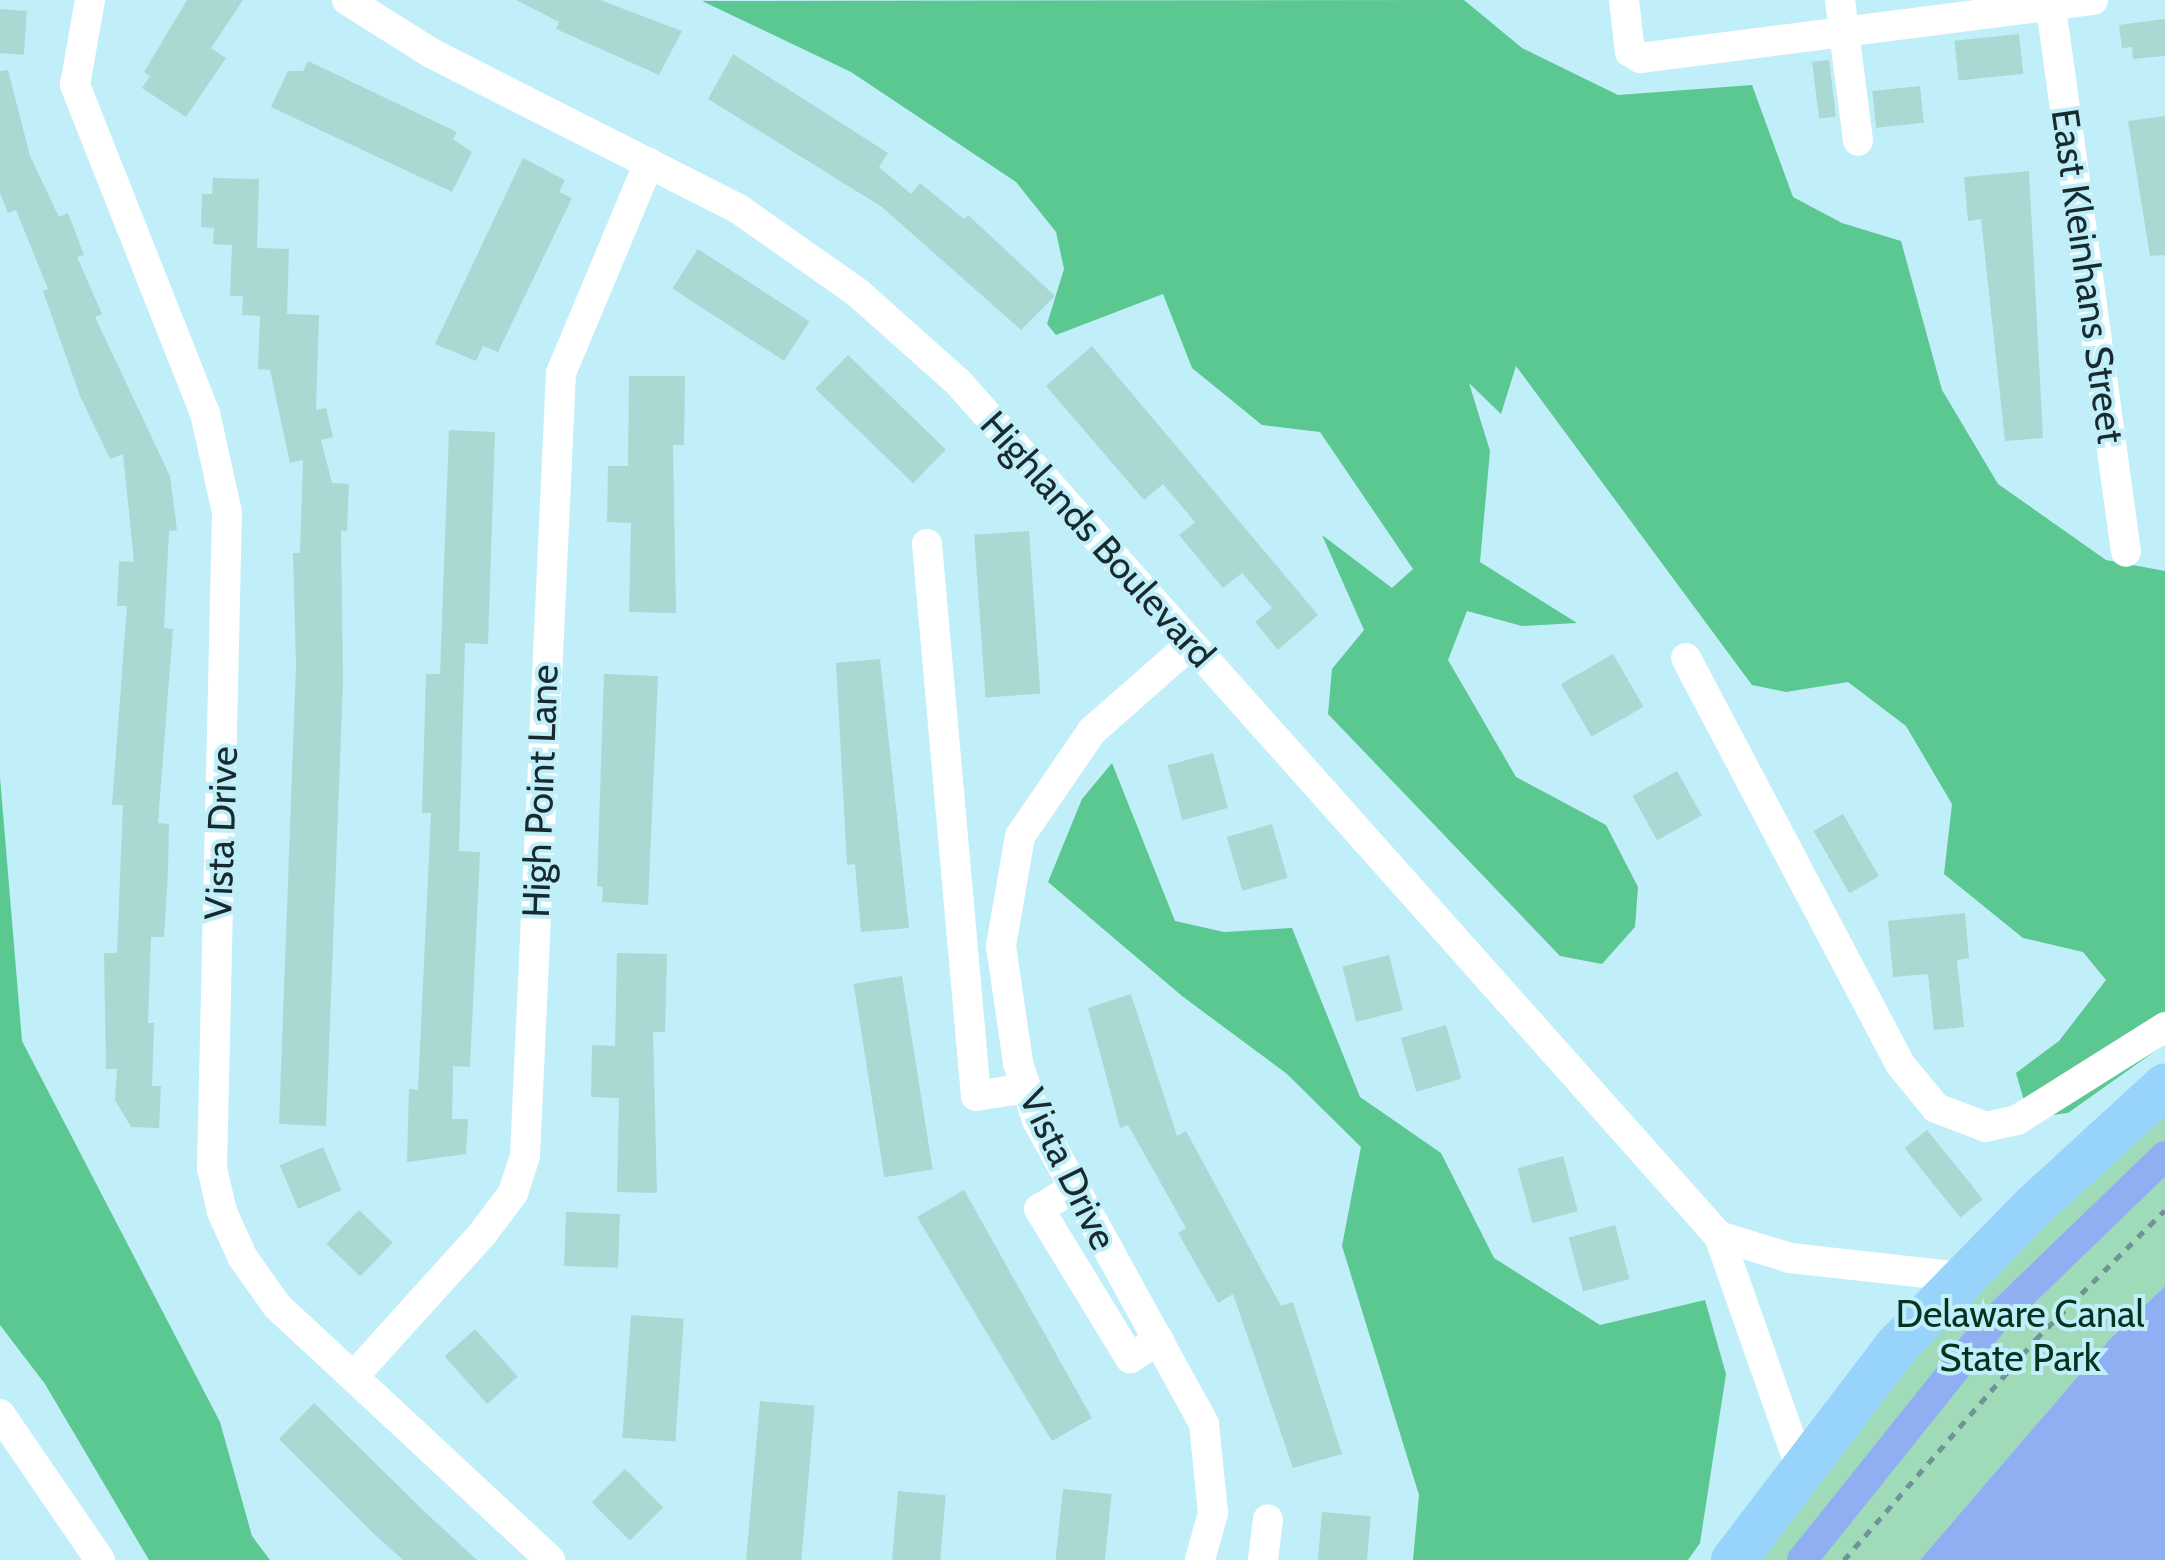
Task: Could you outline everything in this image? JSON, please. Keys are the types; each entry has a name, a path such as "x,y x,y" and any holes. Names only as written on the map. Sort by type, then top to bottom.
{"highway":[{"path":"1733,1560 1868,1377 1961,1277 2165,1086"}],"street":[{"name":"Vista Drive","path":"90,0 75,85 205,413 228,512 212,1168 242,1258 276,1306 550,1560"},
{"name":"Highlands Boulevard","path":"347,0 430,53 740,210 886,318 984,410 1718,1236 1800,1466"},
{"path":"1624,0 1634,57 1844,33 2051,2 2093,0"},
{"path":"1840,0 1858,141"},
{"name":"East Kleinhans Street","path":"2051,2 2126,552"},
{"name":"High Point Lane","path":"354,1376 484,1233 513,1193 525,1156 560,374 649,163"},
{"path":"926,544 976,1096 1026,1088"},
{"name":"Vista Drive","path":"1192,644 1092,731 1020,836 1006,885 1002,946 1003,984 1026,1088 1070,1190 1204,1424 1213,1512 1200,1560"},
{"path":"1686,658 1900,1064 1936,1108 1986,1127 2018,1120 2165,1028"},
{"path":"1718,1236 1790,1258 1961,1277"},
{"path":"0,1414 100,1560"},
{"path":"1263,1560 1268,1519"}],"path":[{"path":"1844,1560 2036,1339 2165,1210"}],"green space":[{"path":"1464,0 1522,48 1618,95 1752,85 1793,197 1842,223 1901,241 1942,390 1998,484 2106,560 2165,571 2165,1044 2068,1113 2029,1118 2016,1073 2059,1041 2106,980 2083,952 2023,938 1944,874 1952,804 1906,726 1848,682 1786,692 1752,685 1516,366 1501,414 1469,383 1490,451 1480,562 1577,623 1522,626 1467,611 1448,660 1516,777 1606,825 1638,887 1635,927 1602,964 1560,956 1328,714 1332,669 1364,630 1322,535 1392,588 1413,569 1320,432 1262,425 1192,368 1163,294 1056,335 1047,324 1064,269 1056,232 1016,182 851,72 702,1"},
{"path":"1112,763 1175,921 1224,932 1292,928 1360,1097 1441,1153 1494,1258 1600,1325 1705,1300 1726,1374 1700,1543 1688,1560 1413,1560 1419,1495 1342,1246 1361,1147 1287,1074 1182,996 1048,882 1082,799"},
{"path":"0,777 22,1041 220,1422 252,1536 270,1560 149,1560 45,1384 0,1325"},
{"name":"Delaware Canal State Park","path":"2165,1108 2165,1286 2109,1340 1920,1560 1759,1560 1855,1422 1980,1278"}],"water":[{"path":"2165,1286 2165,1560 1920,1560 2109,1340"}],"building":[{"path":"187,0 243,0 211,48 226,58 186,117 142,88 150,76 144,72"},
{"path":"516,0 600,0 682,31 659,75 556,29 559,22"},
{"path":"0,9 27,11 24,55 0,53"},
{"path":"2165,19 2165,56 2133,59 2132,47 2122,48 2119,25"},
{"path":"2019,34 2023,74 1959,81 1954,41"},
{"path":"733,54 888,153 879,167 911,194 920,183 964,219 968,215 1055,296 1021,330 882,207 708,99"},
{"path":"1829,60 1836,117 1819,119 1812,62"},
{"path":"308,61 457,132 453,139 472,152 452,192 271,107 288,71 303,71"},
{"path":"8,70 30,156 59,217 68,213 84,255 77,257 102,314 95,317 170,476 177,530 169,531 164,628 173,629 158,823 169,824 168,871 164,937 151,937 148,1023 154,1023 152,1086 161,1086 159,1128 131,1127 115,1100 117,1069 106,1069 104,953 117,953 123,805 112,805 127,606 117,606 119,561 134,562 123,454 110,459 80,396 43,291 48,289 16,210 8,213 0,193 0,71"},
{"path":"1920,86 1924,123 1876,128 1872,91"},
{"path":"2165,116 2165,255 2150,256 2128,121"},
{"path":"523,158 565,180 559,192 572,198 498,352 483,346 476,361 435,344"},
{"path":"2029,171 2043,438 2005,441 1981,219 1968,221 1964,177"},
{"path":"213,178 259,179 257,248 289,249 287,314 319,315 316,410 326,408 333,437 321,440 332,483 349,484 347,531 341,531 343,682 326,1126 279,1124 296,665 293,553 300,553 303,460 290,463 270,370 258,369 260,316 242,315 243,296 230,296 232,245 213,244 214,228 201,227 202,194 212,194"},
{"path":"698,249 810,321 784,361 672,288"},
{"path":"1092,346 1318,615 1278,650 1255,622 1272,608 1242,573 1223,588 1179,535 1195,522 1163,484 1144,500 1046,386"},
{"path":"848,355 946,449 913,483 815,389"},
{"path":"629,376 685,376 684,445 673,445 676,613 629,612 631,523 607,522 608,466 628,466"},
{"path":"449,430 495,432 488,644 465,643 459,851 480,852 470,1067 453,1066 452,1119 468,1119 466,1154 407,1162 409,1089 418,1090 431,813 422,813 426,674 440,674"},
{"path":"1029,531 1040,694 986,697 974,535"},
{"path":"1613,654 1644,707 1592,737 1561,684"},
{"path":"880,659 909,928 861,932 855,864 847,865 836,663"},
{"path":"604,674 658,676 648,905 602,902 603,887 597,886"},
{"path":"1213,753 1228,808 1182,820 1168,765"},
{"path":"1677,771 1702,816 1657,840 1632,796"},
{"path":"1843,814 1879,876 1850,893 1814,831"},
{"path":"1272,824 1287,878 1242,891 1227,837"},
{"path":"1965,913 1969,958 1957,960 1964,1027 1934,1030 1928,974 1893,977 1888,921"},
{"path":"617,953 667,954 665,1032 653,1032 657,1193 617,1192 619,1098 591,1097 592,1045 615,1046"},
{"path":"1389,955 1403,1010 1356,1022 1342,967"},
{"path":"902,976 933,1170 884,1177 854,984"},
{"path":"1131,994 1177,1136 1186,1131 1281,1306 1293,1302 1342,1454 1293,1468 1233,1294 1218,1303 1178,1233 1186,1228 1128,1125 1120,1128 1088,1008"},
{"path":"1446,1025 1461,1079 1416,1092 1401,1038"},
{"path":"1927,1130 1983,1199 1960,1217 1904,1148"},
{"path":"323,1147 341,1190 298,1209 280,1165"},
{"path":"1563,1156 1578,1211 1532,1223 1518,1168"},
{"path":"964,1190 1092,1418 1052,1441 917,1217"},
{"path":"359,1210 393,1243 360,1276 326,1244"},
{"path":"566,1212 620,1214 618,1268 564,1266"},
{"path":"1615,1225 1629,1279 1583,1292 1569,1237"},
{"path":"631,1315 684,1319 675,1441 622,1438"},
{"path":"475,1329 518,1377 487,1404 445,1356"},
{"path":"760,1401 815,1406 801,1560 746,1559"},
{"path":"314,1403 477,1560 403,1560 373,1533 279,1439"},
{"path":"625,1469 663,1507 630,1540 592,1502"},
{"path":"1063,1489 1112,1494 1105,1560 1056,1560"},
{"path":"898,1491 946,1495 940,1560 892,1560"},
{"path":"1322,1512 1371,1516 1367,1560 1318,1560"}],"waterway":[{"path":"1802,1560 1992,1323 2165,1156"}]}
